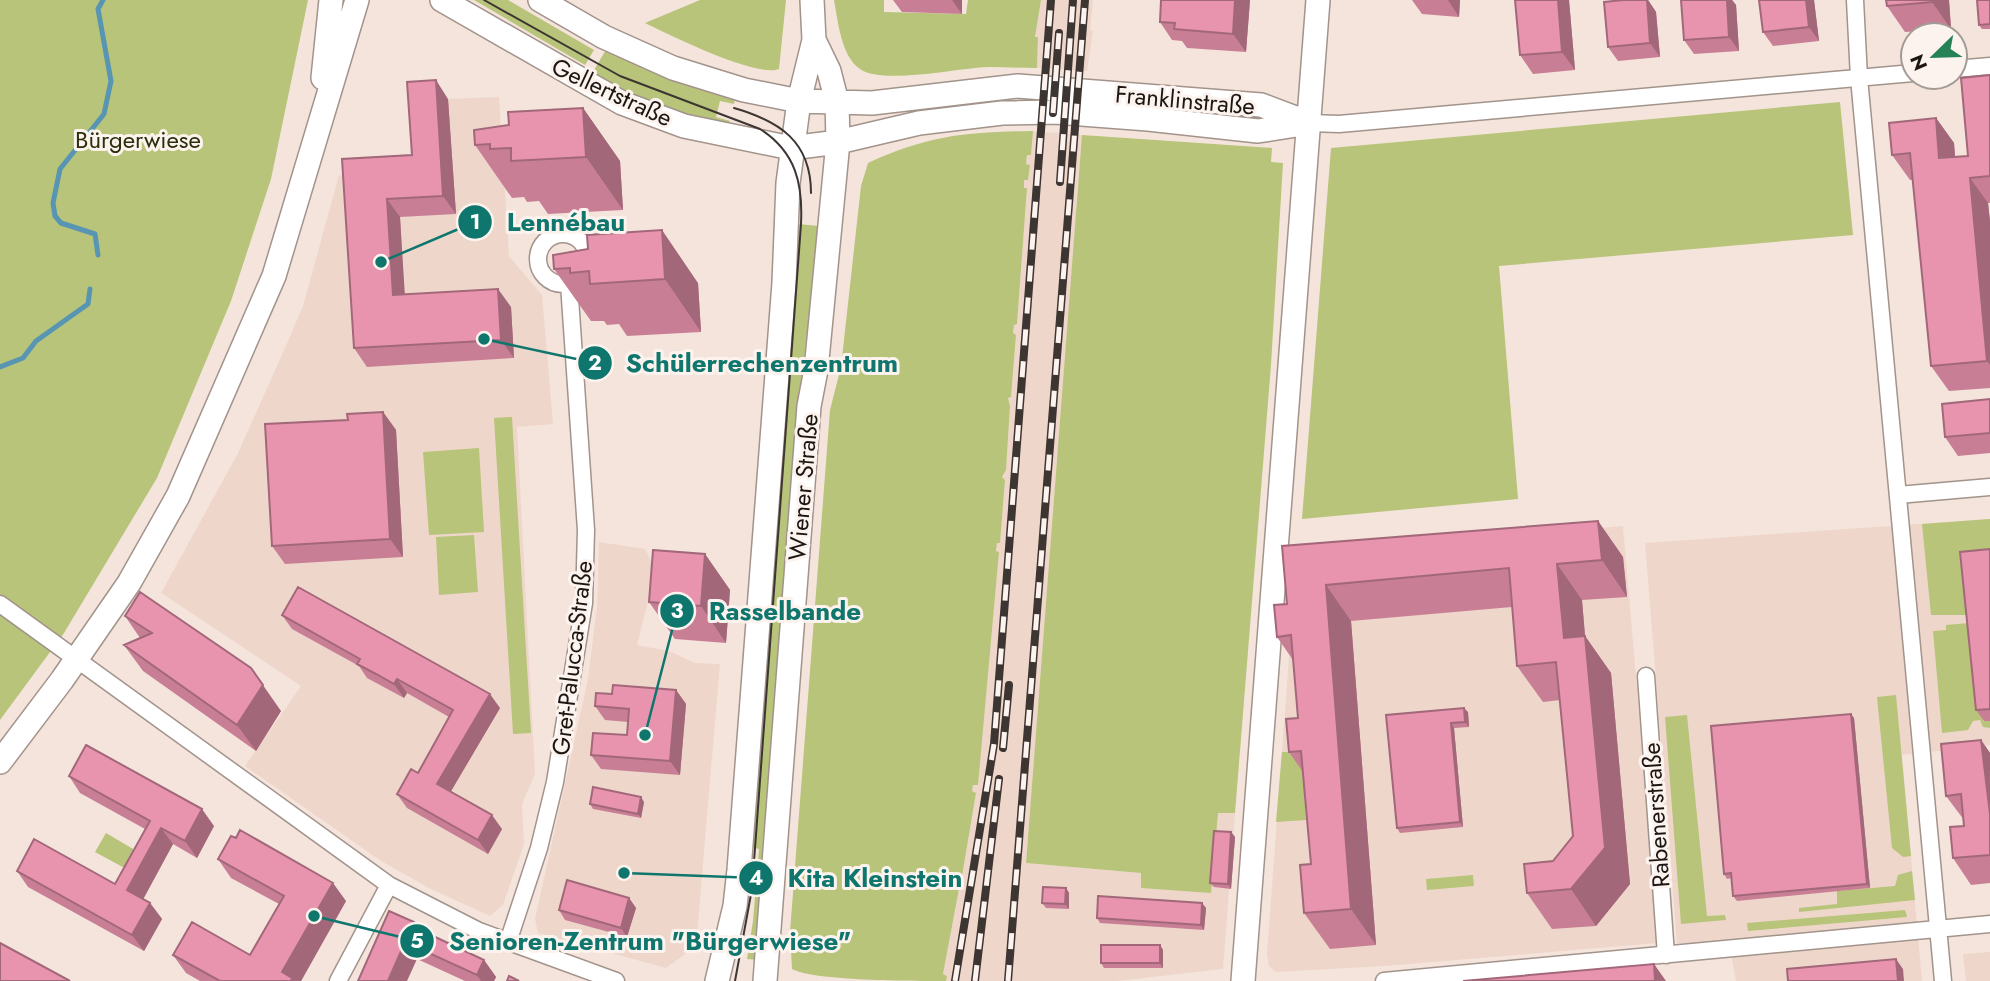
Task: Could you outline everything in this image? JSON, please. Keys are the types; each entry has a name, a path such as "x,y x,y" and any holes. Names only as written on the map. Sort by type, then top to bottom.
{"main road":[{"path":"318,126 331,0"},
{"path":"0,762 78,658 129,583 178,496 231,381 274,276 356,0"},
{"name":"Gellertstraße","path":"442,0 622,103 684,126 791,148 838,142"},
{"name":"Gellertstraße","path":"540,0 604,37 673,68 744,90 799,101 836,102"},
{"name":"Wiener Straße","path":"717,981 735,906 739,870 784,283 791,148 814,40 812,0"},
{"path":"1243,981 1318,0"},
{"name":"Wiener Straße","path":"765,981 808,406 816,370 838,142 836,102 829,71 814,40"},
{"name":"Franklinstraße","path":"836,102 872,103 1018,86 1261,104 1308,123"},
{"name":"Franklinstraße","path":"838,142 919,123 1002,113 1055,112 1258,131 1308,123"}],"street":[{"path":"1855,0 1859,78 1943,981"},
{"path":"1969,68 1990,66"},
{"path":"1308,123 1339,124 1899,74"},
{"name":"Gret-Palucca-Straße","path":"509,942 539,848 555,782 584,603 585,509 569,284"},
{"path":"1898,495 1990,487"},
{"path":"0,604 389,885 479,931 616,981"},
{"name":"Rabenerstraße","path":"1646,676 1665,955"},
{"path":"338,981 389,885"},
{"path":"1384,981 1990,924"}],"shaded area":[{"path":"1041,0 1093,0 1090,30 1093,31 1087,71 1037,68 1038,38 1035,37"},
{"path":"499,97 509,256 542,295 553,424 517,427 535,774 522,804 524,844 503,905 490,916 431,889 381,861 245,766 301,686 161,593 237,455 303,306 339,175 355,177 424,173 420,100"},
{"path":"1033,131 1082,135 1083,168 1079,168 1076,207 1080,208 1076,217 1026,863 1142,873 1141,887 1218,812 1235,813 1223,969 1118,981 946,981 947,976 943,974 959,890 956,888 957,881 961,881 976,793 972,792 973,784 977,785 999,552 996,552 997,542 1000,542 1005,480 1002,478 1006,470 1010,407 1008,397 1011,397 1016,336 1013,333 1014,325 1017,324 1027,188 1023,188 1024,180 1028,179 1030,165 1026,164 1027,155 1031,155"},
{"path":"1990,519 1990,745 1902,755 1922,981 1736,981 1729,943 1677,943 1645,543"},
{"path":"1623,526 1659,943 1385,966 1276,972 1269,966 1267,953 1295,577 1371,548"},
{"path":"599,542 645,549 656,571 637,645 669,651 695,663 720,664 696,946 666,968 538,933 535,919 588,679 597,606"},
{"path":"1990,952 1990,981 1966,981 1963,954"}],"green space":[{"name":"Bürgerwiese","path":"0,0 308,0 271,179 231,301 157,478 64,633 0,720"},
{"path":"474,0 508,0 594,50 585,65"},
{"path":"700,0 786,0 779,69 768,70 733,62 645,23"},
{"path":"834,0 884,0 884,12 966,14 968,0 1041,0 1035,37 1038,37 1037,68 988,67 903,76 871,74 860,69 848,56 841,38"},
{"path":"607,48 735,97 734,104 720,101 716,117 730,121 728,129 672,113 590,77"},
{"path":"1840,102 1853,235 1499,266 1518,499 1302,519 1331,148"},
{"path":"1033,131 1031,155 1027,155 1026,164 1030,165 1028,180 1024,180 1024,188 1027,188 1017,324 1014,325 1013,333 1016,335 1011,397 1008,398 1010,406 1006,470 1002,477 1005,480 1000,543 997,543 996,551 999,552 978,785 973,785 972,791 976,793 961,882 957,882 956,888 959,889 943,974 947,976 946,981 865,979 803,973 792,969 790,932 830,410 841,367 861,186 868,163 910,146 968,134"},
{"path":"1082,135 1272,148 1271,162 1283,163 1271,365 1235,813 1218,813 1211,893 1141,888 1141,873 1026,863"},
{"path":"798,224 819,226 805,350 759,960 747,959 759,849 751,847"},
{"path":"512,417 531,733 513,734 494,418"},
{"path":"479,448 484,532 429,535 423,452"},
{"path":"1990,519 1990,561 1970,615 1931,615 1922,524"},
{"path":"474,535 478,592 439,595 436,537"},
{"path":"1969,623 1974,629 1983,721 1990,721 1990,728 1983,727 1980,720 1973,721 1968,730 1942,733 1933,631 1946,630 1946,625"},
{"path":"1896,695 1911,856 1903,857 1892,848 1877,697"},
{"path":"1687,715 1707,916 1725,915 1726,920 1681,924 1665,717"},
{"path":"1282,752 1302,752 1306,820 1276,822"},
{"path":"106,833 140,853 130,871 95,852"},
{"path":"1912,871 1915,900 1799,912 1799,908 1837,904 1837,891 1895,886 1898,875"},
{"path":"1473,875 1474,886 1427,890 1426,879"},
{"path":"1905,910 1907,917 1748,931 1747,923"}],"building":[{"path":"1161,0 1235,0 1233,34 1174,29 1175,23 1160,22"},
{"path":"1515,0 1558,0 1562,52 1520,55"},
{"path":"1647,0 1650,43 1608,47 1604,2"},
{"path":"1681,0 1727,0 1729,37 1684,40"},
{"path":"1759,0 1806,0 1809,27 1763,32"},
{"path":"1886,0 1932,0 1932,2 1887,6"},
{"path":"1977,0 1990,0 1990,24 1979,25"},
{"path":"1990,75 1990,176 1970,178 1987,361 1931,366 1910,153 1892,155 1889,123 1936,118 1939,158 1968,156 1962,91 1969,91 1969,77"},
{"path":"436,80 443,196 387,199 393,295 498,289 501,340 354,348 342,159 412,155 407,82"},
{"path":"583,108 586,157 511,161 511,148 490,149 490,144 475,145 474,130 509,125 508,112"},
{"path":"662,230 665,279 590,284 589,271 570,273 570,268 554,269 553,255 588,249 587,235"},
{"path":"1990,399 1990,433 1945,437 1942,404"},
{"path":"383,412 390,539 272,546 265,424 348,420 347,414"},
{"path":"1598,521 1602,560 1557,564 1564,638 1585,636 1605,848 1571,889 1527,893 1524,864 1553,861 1573,836 1556,662 1517,666 1509,568 1326,585 1351,909 1304,913 1300,865 1311,864 1301,751 1289,752 1286,719 1298,718 1291,635 1277,637 1274,605 1287,604 1282,546"},
{"path":"1990,549 1990,709 1976,710 1960,552"},
{"path":"653,550 705,554 701,606 649,602"},
{"path":"298,587 490,694 437,784 492,815 478,840 397,794 411,769 418,773 453,710 397,679 394,684 357,664 360,659 282,615"},
{"path":"140,592 251,668 263,685 237,725 124,645 152,633 125,616"},
{"path":"613,685 676,690 670,761 591,755 593,733 627,735 629,709 595,706 596,693 612,694"},
{"path":"1464,708 1465,722 1451,723 1460,822 1397,828 1386,715"},
{"path":"1851,714 1867,884 1733,896 1731,873 1724,874 1711,726"},
{"path":"1981,740 1990,814 1990,855 1953,858 1950,827 1964,826 1961,794 1946,796 1941,744"},
{"path":"86,745 202,809 185,841 161,828 127,890 150,903 132,935 17,871 34,839 115,884 150,821 69,776"},
{"path":"593,787 641,797 638,814 590,804"},
{"path":"240,830 333,883 282,972 292,978 291,981 220,981 173,955 192,922 250,955 284,896 218,859 231,836 236,838"},
{"path":"1214,831 1231,832 1228,884 1210,883"},
{"path":"567,880 629,898 621,928 559,910"},
{"path":"1043,887 1066,888 1065,904 1042,903"},
{"path":"1098,896 1202,903 1201,925 1097,918"},
{"path":"389,911 414,922 412,926 484,960 477,975 405,942 388,981 358,981"},
{"path":"0,943 70,981 0,981"},
{"path":"1101,945 1160,945 1160,963 1101,963"},
{"path":"1896,959 1898,981 1788,981 1787,969"},
{"path":"1654,964 1655,981 1463,981"}],"waterway":[{"path":"98,255 95,234 61,223 55,216 53,203 60,169 104,114 111,81 98,9 103,0"},
{"path":"0,367 23,358 36,341 88,304 90,289"}],"tram line":[{"path":"484,0 620,76 760,129 782,148 795,170 801,224 752,889 735,981"},
{"path":"734,108 765,119 789,136 799,147 810,175 811,193"}],"railway":[{"path":"955,981 994,744 1051,0"},
{"path":"1060,182 1073,0"},
{"path":"1008,981 1085,0"},
{"path":"1053,113 1059,33"},
{"path":"1003,748 1009,685"},
{"path":"975,981 999,779"}],"place":[{"name":"Lennébau","path":"381,262"},
{"name":"Schülerrechenzentrum","path":"484,339"},
{"name":"Rasselbande","path":"645,735"},
{"name":"Kita Kleinstein","path":"624,873"},
{"name":"Senioren-Zentrum \"Bürgerwiese\"","path":"314,916"}]}
